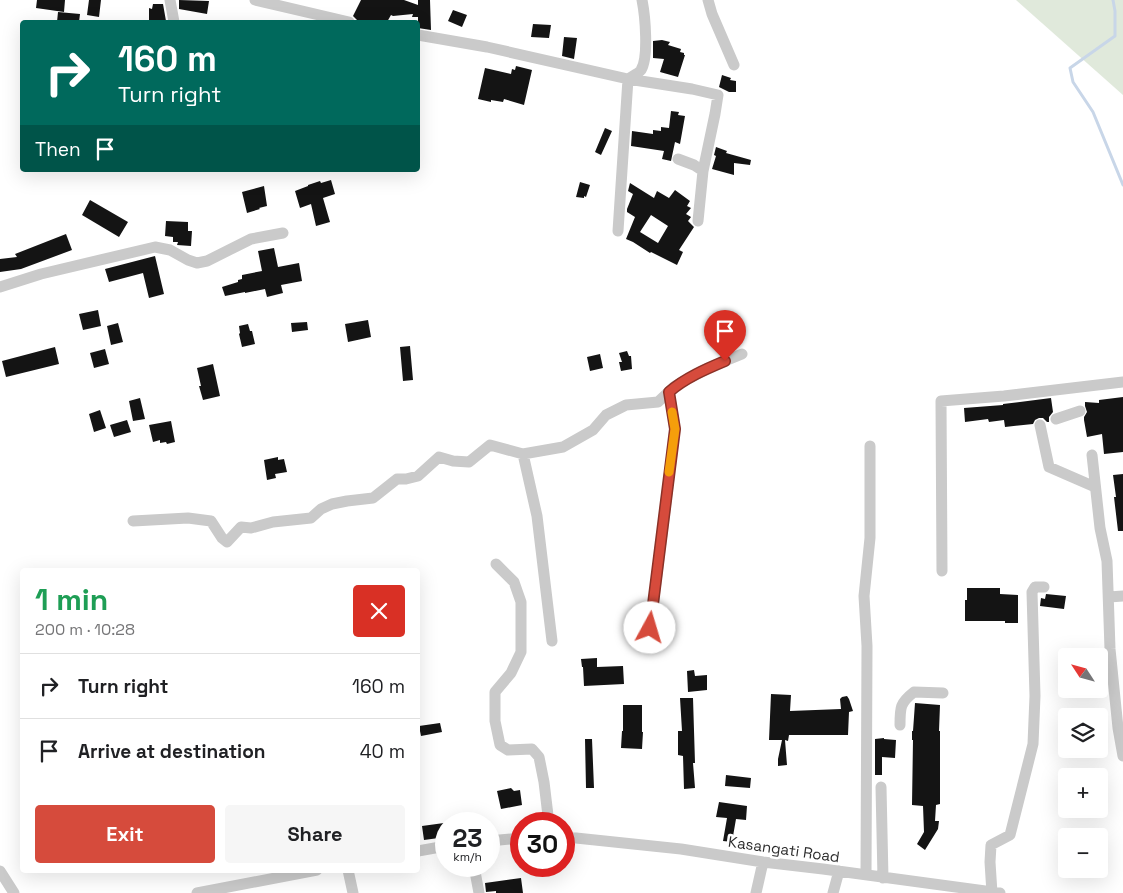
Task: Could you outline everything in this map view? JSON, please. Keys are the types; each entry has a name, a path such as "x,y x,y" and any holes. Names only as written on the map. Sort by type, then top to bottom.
{"street":[{"path":"170,0 174,20"},
{"path":"255,0 340,20"},
{"path":"628,79 639,72 644,60 646,30 642,0"},
{"path":"708,0 734,65"},
{"path":"420,34 487,47 628,79 718,95 703,171 698,221"},
{"path":"618,231 628,79"},
{"path":"678,159 694,165 703,171"},
{"path":"0,287 41,274 155,247 170,250 197,264 251,239 283,233"},
{"path":"133,521 188,518 211,521 222,538 227,542 242,527 252,528 272,522 311,518 321,509 332,504 373,498 397,480 406,480 418,476 439,457 453,461 469,462 490,445 523,454 563,447 593,430 606,415 626,405 658,402 675,386 708,368 742,354"},
{"path":"942,571 941,401 1004,396 1123,382"},
{"path":"648,646 675,429 669,392"},
{"path":"1056,419 1080,411"},
{"path":"1040,425 1048,467 1095,487"},
{"path":"866,875 867,646 864,596 870,538 870,446"},
{"path":"523,454 537,516 552,642"},
{"path":"1092,455 1100,528 1107,560 1110,649 1118,728 1123,756"},
{"path":"496,564 514,582 521,602 521,652 511,673 495,692 495,721 500,745 508,750 532,749 539,757 548,812"},
{"path":"995,893 990,862 991,845 1010,835 1033,744 1035,696 1032,592 1035,587 1044,588"},
{"path":"1109,597 1123,596"},
{"path":"900,725 900,708 906,698 914,692 943,693"},
{"path":"881,786 883,878"},
{"name":"Kasangati Road","path":"575,838 681,849 995,893"},
{"path":"420,851 435,848"},
{"path":"756,893 764,862"},
{"path":"0,871 14,893"},
{"path":"833,893 839,871"},
{"path":"197,893 285,873"},
{"path":"349,873 353,893"},
{"path":"476,877 479,893"}],"shaded area":[{"path":"1016,0 1123,0 1123,95"}],"building":[{"path":"37,0 65,0 64,12 36,8"},
{"path":"89,0 101,0 99,17 87,15"},
{"path":"179,0 209,1 207,14 179,9"},
{"path":"361,0 404,0 418,5 418,0 430,0 431,30 420,28 420,20 418,20 418,17 412,17 413,14 391,15 388,20 357,20 353,16"},
{"path":"153,4 163,4 166,20 149,20 149,8 152,9"},
{"path":"453,10 467,15 462,27 448,21"},
{"path":"58,12 80,14 79,20 57,20"},
{"path":"533,24 551,25 549,38 531,37"},
{"path":"564,37 577,38 574,59 562,56"},
{"path":"662,40 670,42 668,45 681,49 680,52 685,55 678,77 660,72 664,59 653,58 653,41"},
{"path":"516,66 532,70 524,105 504,99 503,102 491,100 491,102 478,99 485,68 511,74 512,69 515,70"},
{"path":"722,75 736,81 736,92 729,92 719,87"},
{"path":"671,111 679,112 678,115 685,116 680,144 675,142 671,161 662,159 664,151 631,146 632,131 653,134 653,130 661,131 661,127 669,128"},
{"path":"605,128 612,131 601,155 595,152"},
{"path":"716,147 727,151 726,153 751,160 750,165 734,163 734,175 712,169 716,156 714,155"},
{"path":"331,180 335,194 323,198 330,222 316,226 311,204 300,208 295,191 320,181 321,183"},
{"path":"580,182 590,185 584,198 576,197"},
{"path":"630,183 654,198 657,191 669,198 675,190 690,201 687,206 691,208 686,214 691,217 688,221 694,227 679,250 683,252 677,265 650,253 626,239 635,217 627,212 633,194 628,191","holes":["651,215 668,226 658,243 640,232"]},
{"path":"264,186 267,206 247,213 242,192"},
{"path":"90,200 128,222 119,237 82,215"},
{"path":"166,221 188,222 188,231 192,231 191,246 177,245 178,242 173,242 173,237 165,236"},
{"path":"66,234 72,250 21,269 0,272 0,259 17,257 15,254"},
{"path":"274,248 278,267 299,263 302,281 281,285 283,293 267,297 265,289 225,296 222,287 238,282 238,280 242,279 242,275 262,271 258,251"},
{"path":"155,256 164,294 149,298 143,273 109,282 105,269"},
{"path":"98,310 101,326 83,330 79,314"},
{"path":"368,320 371,337 348,342 345,324"},
{"path":"307,322 308,330 292,332 291,323"},
{"path":"118,323 123,342 111,345 107,326"},
{"path":"248,324 255,344 242,347 239,326"},
{"path":"410,346 413,380 403,381 400,347"},
{"path":"55,347 59,364 6,377 2,361"},
{"path":"105,349 109,364 94,368 90,353"},
{"path":"627,351 629,356 631,356 632,369 621,371 619,362 622,362 619,353"},
{"path":"600,354 603,368 590,371 587,357"},
{"path":"213,364 220,396 203,400 197,368"},
{"path":"1123,397 1123,452 1104,454 1102,434 1087,437 1084,420 1087,412 1085,402 1099,403 1099,400"},
{"path":"140,398 145,419 133,421 129,401"},
{"path":"1051,398 1053,412 1049,417 1049,422 1039,418 1033,424 1005,427 1004,420 989,422 988,419 965,422 964,408"},
{"path":"100,410 106,428 94,432 89,414"},
{"path":"127,420 131,432 114,437 110,425"},
{"path":"171,421 175,442 167,444 166,442 160,443 160,440 153,442 149,425"},
{"path":"278,457 278,460 284,459 287,472 275,474 276,478 267,480 264,460"},
{"path":"1123,474 1123,531 1118,531 1113,475"},
{"path":"967,588 1000,588 1000,594 1018,595 1018,623 1005,623 1005,621 965,621"},
{"path":"1046,594 1066,596 1064,609 1040,606 1041,598 1045,599"},
{"path":"597,658 597,667 623,666 624,684 584,686 581,659"},
{"path":"694,670 695,676 707,675 707,690 688,692 687,671"},
{"path":"771,694 791,695 790,711 841,709 840,699 847,696 853,711 849,712 848,735 789,735 788,741 785,740 787,765 778,766 782,740 769,740"},
{"path":"680,698 693,698 695,788 684,789 683,756 678,755 678,731 682,731"},
{"path":"915,703 940,705 940,804 936,805 935,821 939,821 938,829 925,850 917,844 924,832 923,806 912,805 912,731"},
{"path":"623,705 642,705 642,749 621,748"},
{"path":"440,723 442,732 421,736 420,726"},
{"path":"585,739 592,739 594,788 586,788"},
{"path":"875,739 896,740 895,758 882,757 882,775 875,775"},
{"path":"726,775 751,778 750,788 725,786"},
{"path":"511,788 514,791 520,790 522,805 501,809 497,791"},
{"path":"719,802 747,806 746,820 736,819 732,842 723,841 727,818 716,817"},
{"path":"435,824 435,838 424,840 422,826"},
{"path":"521,878 523,893 486,892 485,883"}],"waterway":[{"path":"1113,0 1115,36 1070,68 1073,82 1093,112 1123,185"}],"slow traffic":[{"path":"669,472 675,429 672,412"}],"route":[{"path":"650,628 675,429 669,392 675,386 725,361"}]}
